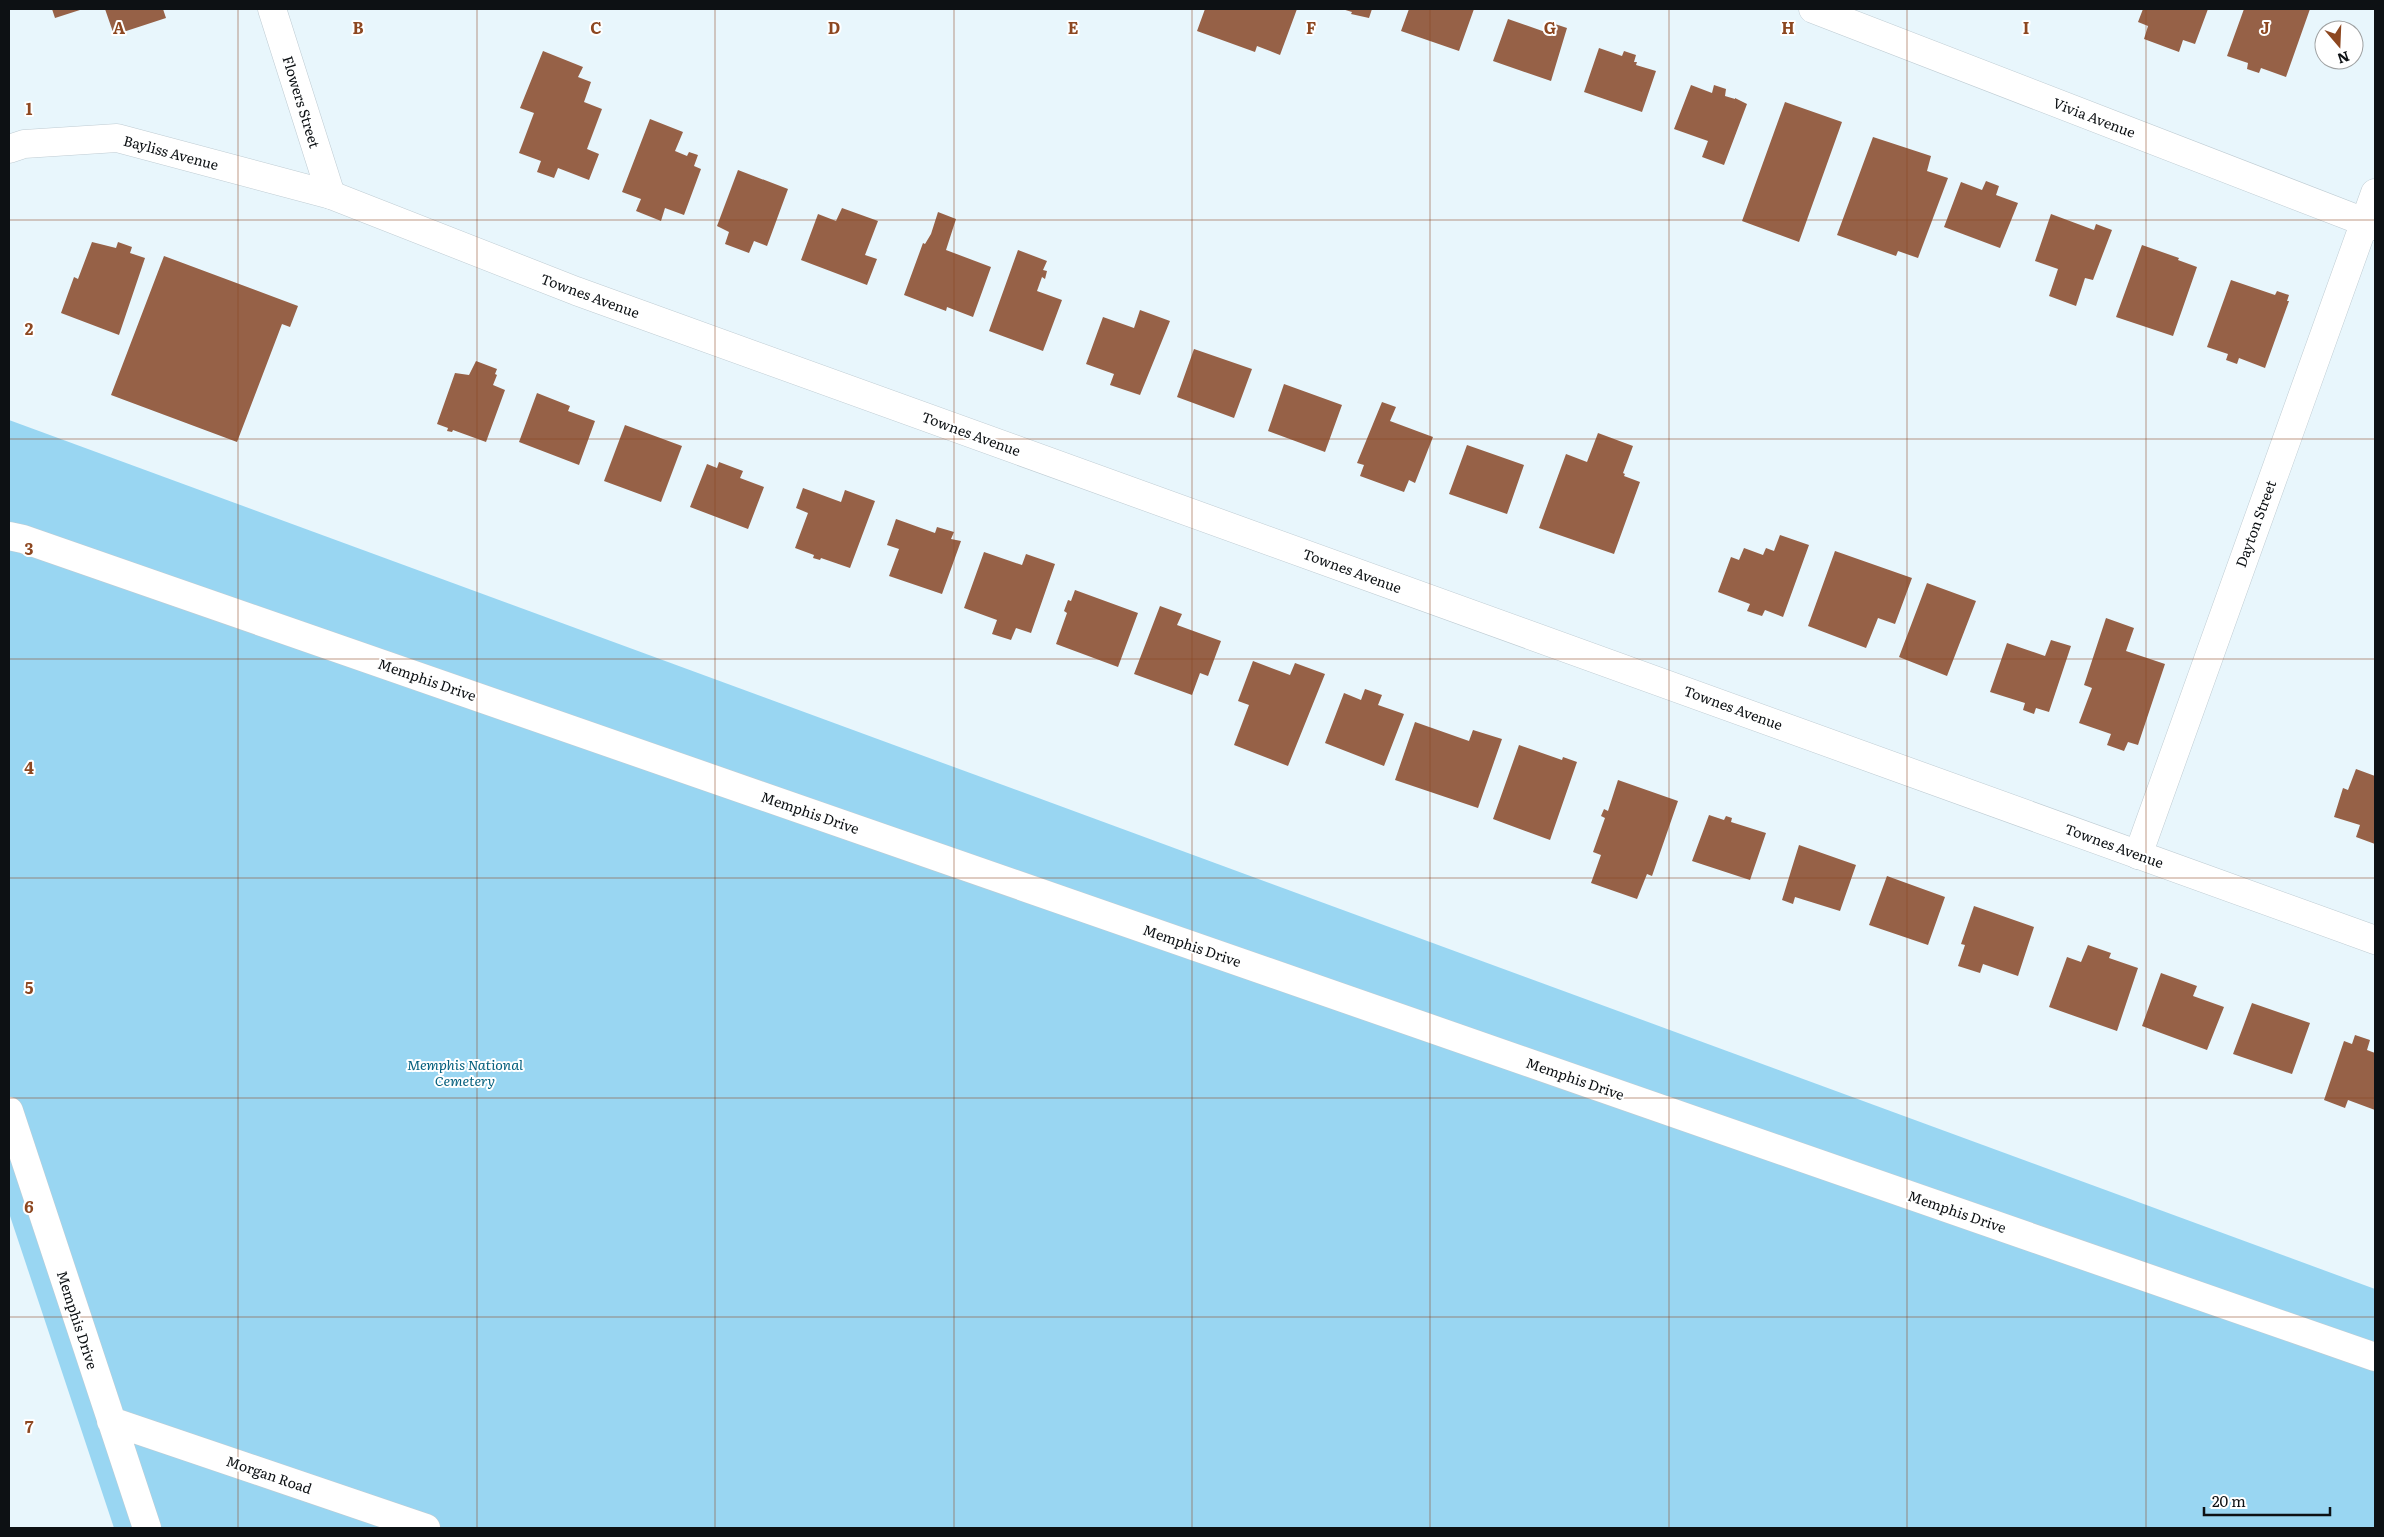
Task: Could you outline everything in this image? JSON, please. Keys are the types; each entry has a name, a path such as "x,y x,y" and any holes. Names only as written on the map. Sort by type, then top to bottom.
{"street":[{"name":"Flowers Street","path":"272,9 331,195"},
{"name":"Vivia Avenue","path":"1813,9 2370,224"},
{"name":"Bayliss Avenue","path":"9,149 24,144 117,138 331,195"},
{"name":"Dayton Street","path":"2138,855 2370,224 2375,193"},
{"name":"Townes Avenue","path":"331,195 576,291 2375,940"},
{"name":"Memphis Drive","path":"9,536 41,545 2375,1357"},
{"name":"Memphis Drive","path":"9,1111 147,1528"},
{"name":"Morgan Road","path":"111,1421 426,1528"}],"green space":[{"name":"Memphis National Cemetery","path":"9,420 2375,1289 2375,1528 114,1528 9,1213"}],"building":[{"path":"52,9 83,9 55,18"},
{"path":"105,9 163,9 166,18 114,35"},
{"path":"1205,9 1297,9 1280,55 1257,46 1255,52 1197,31"},
{"path":"1342,9 1372,9 1369,18 1351,14 1352,12"},
{"path":"1409,9 1474,9 1459,51 1401,31"},
{"path":"2143,9 2208,9 2195,44 2183,40 2179,52 2144,39 2148,26 2138,22"},
{"path":"2244,9 2310,9 2286,77 2261,68 2259,73 2247,69 2248,63 2227,56"},
{"path":"1508,19 1551,34 1555,24 1567,28 1551,81 1493,61"},
{"path":"1599,48 1622,56 1624,51 1636,55 1634,62 1637,62 1636,65 1656,71 1642,112 1584,92"},
{"path":"543,51 583,67 578,77 591,82 584,102 602,109 587,149 599,154 589,180 558,168 554,178 537,172 541,161 519,153 534,113 520,108"},
{"path":"1691,85 1712,93 1714,85 1726,89 1725,96 1735,98 1747,104 1724,165 1702,157 1708,141 1674,129"},
{"path":"1785,102 1842,122 1799,242 1742,221"},
{"path":"650,119 683,132 675,151 687,156 689,152 698,155 694,166 701,169 684,215 665,208 661,221 636,211 641,199 622,192"},
{"path":"1873,137 1931,156 1927,171 1948,178 1918,258 1898,251 1896,256 1837,235"},
{"path":"738,170 788,189 767,246 754,241 749,253 725,244 729,232 717,226"},
{"path":"1986,181 1999,186 1996,195 2018,203 2000,248 1944,227 1961,182 1982,190"},
{"path":"842,208 878,221 865,255 877,259 867,285 801,260 818,214 836,221"},
{"path":"938,212 956,219 946,250 991,267 973,317 947,307 946,311 904,295 923,243 925,244 931,234"},
{"path":"2051,214 2094,230 2096,224 2112,230 2093,280 2085,278 2076,306 2049,296 2058,269 2035,261"},
{"path":"92,242 116,248 118,242 132,247 130,253 145,258 119,335 61,313 74,277 78,279"},
{"path":"2142,245 2179,258 2178,260 2197,267 2173,336 2116,317"},
{"path":"1018,250 1047,261 1043,270 1047,271 1045,279 1042,277 1037,291 1062,300 1043,351 989,331"},
{"path":"164,256 298,306 290,327 282,324 237,442 111,395"},
{"path":"2231,280 2275,295 2277,291 2289,295 2287,301 2289,301 2265,368 2239,358 2237,364 2226,360 2228,354 2207,347"},
{"path":"1140,310 1170,321 1140,395 1110,385 1114,374 1086,364 1103,317 1134,328"},
{"path":"1194,349 1252,369 1234,418 1177,397"},
{"path":"476,361 497,369 493,385 505,390 486,442 453,430 452,432 447,431 448,428 437,424 455,373 469,375"},
{"path":"1284,384 1342,405 1325,452 1268,431"},
{"path":"537,393 570,406 568,411 595,421 579,465 519,442"},
{"path":"1382,402 1396,407 1390,421 1433,437 1415,483 1409,480 1404,492 1360,476 1364,465 1357,463"},
{"path":"625,425 682,446 661,502 604,481"},
{"path":"1598,433 1633,446 1623,473 1625,474 1624,476 1640,482 1614,554 1539,528 1566,454 1587,462"},
{"path":"1467,445 1524,465 1507,514 1449,494"},
{"path":"719,462 743,471 740,478 764,487 748,529 690,507 707,464 717,468"},
{"path":"803,488 841,502 845,490 875,501 850,568 821,558 820,560 813,558 814,555 795,548 808,513 796,508"},
{"path":"896,519 935,533 937,527 954,532 951,539 961,541 942,594 889,576 899,549 887,545"},
{"path":"1780,535 1809,545 1783,617 1765,610 1762,616 1747,611 1750,604 1718,592 1731,557 1739,560 1744,548 1763,555 1766,548 1774,551"},
{"path":"1835,551 1912,578 1895,624 1878,618 1866,648 1808,626"},
{"path":"984,552 1022,565 1026,554 1055,564 1031,633 1016,628 1011,640 992,634 997,620 964,608"},
{"path":"1927,583 1976,601 1947,676 1899,657"},
{"path":"1075,590 1138,613 1118,667 1056,644 1067,613 1064,611 1068,600 1071,601"},
{"path":"1160,606 1182,614 1177,625 1221,641 1208,676 1200,673 1192,695 1134,674"},
{"path":"2106,618 2134,628 2126,651 2165,664 2138,745 2128,742 2124,751 2107,745 2111,734 2079,723 2092,688 2084,685"},
{"path":"2051,640 2071,646 2049,712 2036,708 2034,714 2023,710 2025,703 1990,692 2007,643 2045,656"},
{"path":"1253,661 1290,675 1295,663 1325,674 1288,766 1234,745 1249,705 1238,701"},
{"path":"1365,689 1382,695 1378,705 1404,714 1384,766 1325,743 1344,693 1361,700"},
{"path":"1415,722 1469,741 1473,730 1502,739 1478,808 1395,780"},
{"path":"1519,745 1562,760 1563,757 1577,762 1550,840 1493,819"},
{"path":"2356,769 2375,776 2375,844 2356,837 2360,825 2334,817 2343,788 2348,790"},
{"path":"1618,780 1678,801 1652,876 1647,874 1637,899 1591,883 1601,855 1593,852 1605,818 1601,816 1604,809 1608,811"},
{"path":"1709,815 1724,820 1726,816 1732,818 1731,822 1766,833 1750,880 1692,861"},
{"path":"1799,845 1856,865 1840,911 1795,897 1793,904 1782,900"},
{"path":"1887,876 1945,897 1928,945 1869,925"},
{"path":"1974,906 2034,927 2018,976 1983,964 1980,973 1958,966 1965,945 1961,944"},
{"path":"2088,945 2111,953 2109,958 2138,968 2117,1031 2049,1007 2067,957 2081,962"},
{"path":"2161,973 2197,986 2193,996 2224,1007 2207,1050 2142,1026"},
{"path":"2252,1003 2310,1023 2292,1074 2233,1054"},
{"path":"2355,1035 2370,1040 2367,1050 2375,1053 2375,1110 2348,1100 2345,1108 2324,1100 2344,1041 2352,1044"}]}
